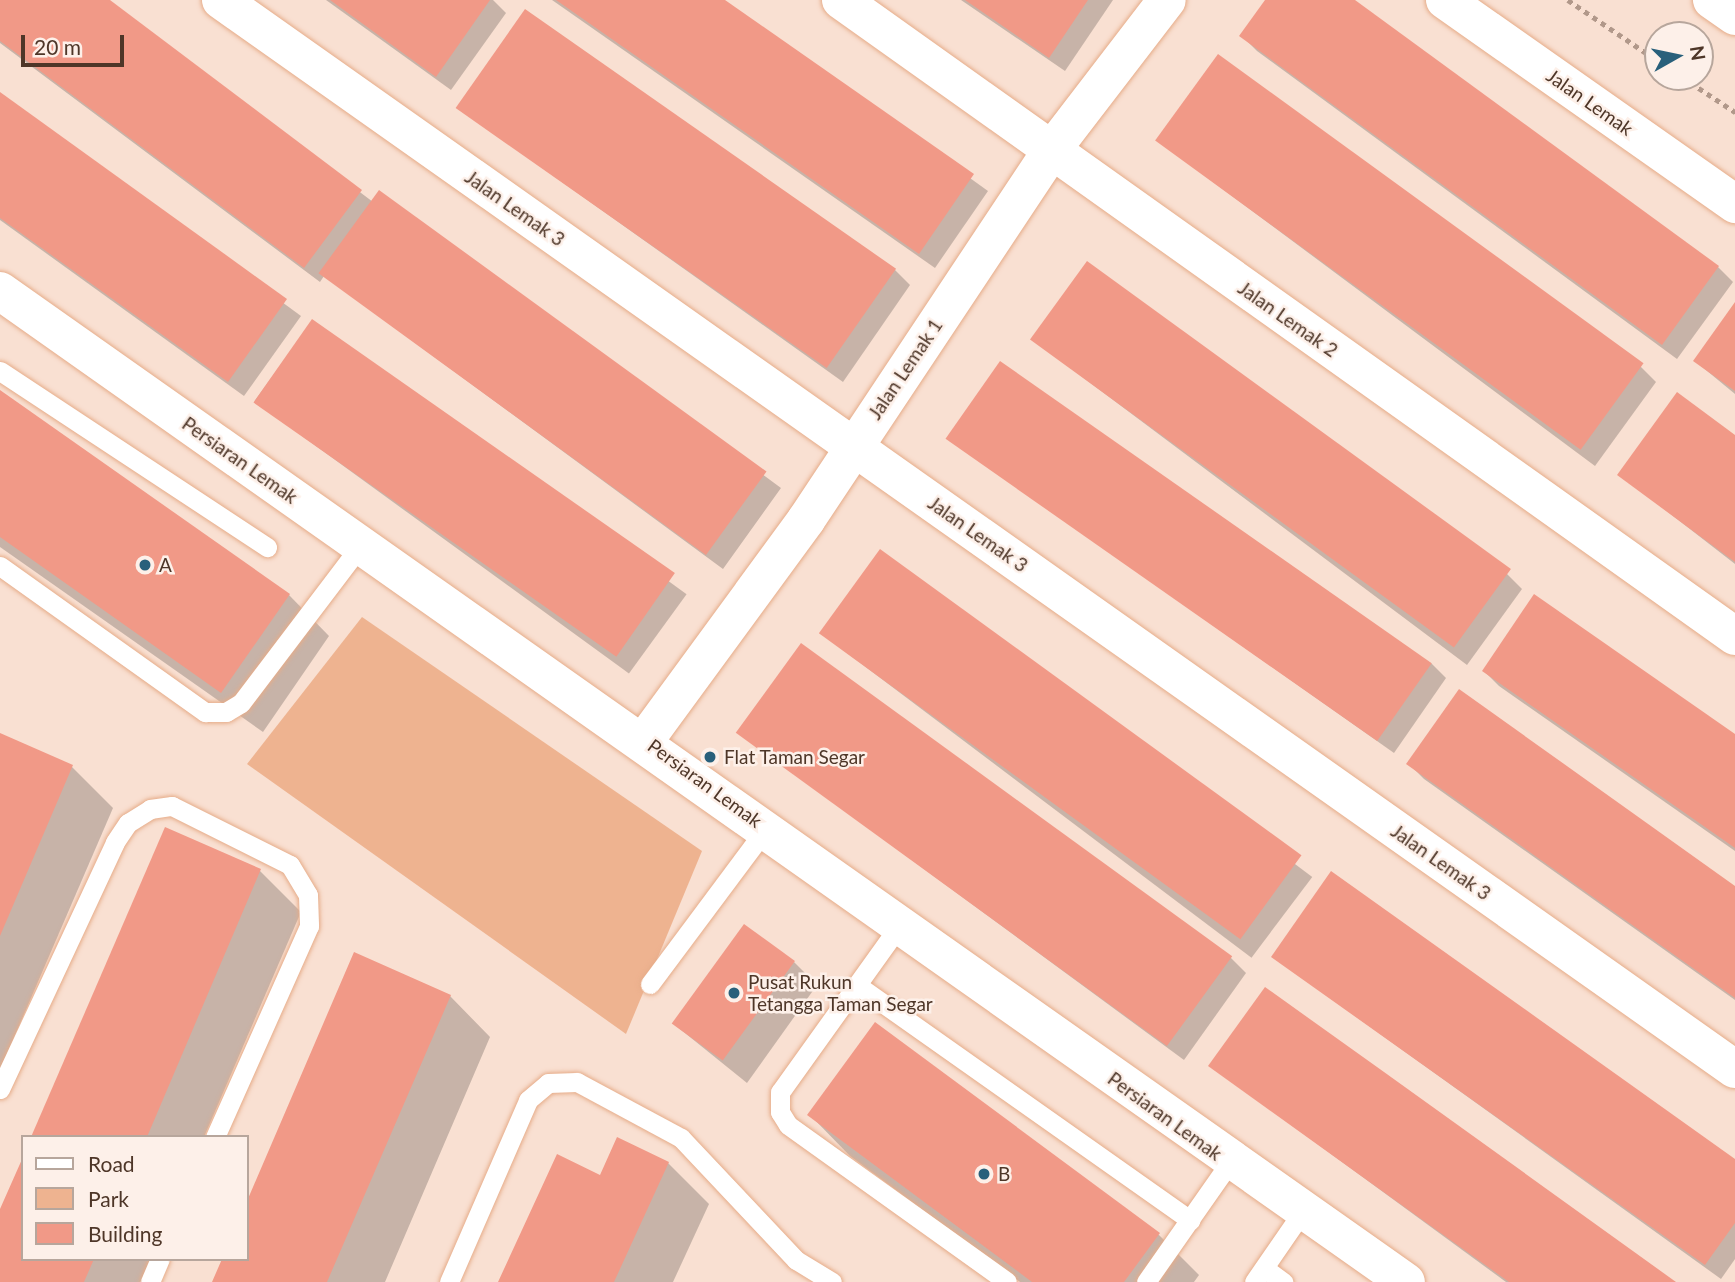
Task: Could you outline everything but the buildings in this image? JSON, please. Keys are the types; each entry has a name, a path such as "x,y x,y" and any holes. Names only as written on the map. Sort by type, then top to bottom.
{"street":[{"name":"Jalan Lemak 3","path":"221,0 1735,1069"},
{"name":"Jalan Lemak 2","path":"841,0 1735,636"},
{"name":"Jalan Lemak 1","path":"645,740 853,446 1051,151 1167,0"},
{"name":"Jalan Lemak","path":"1444,0 1735,204"},
{"path":"1712,0 1735,16"},
{"name":"Persiaran Lemak","path":"3,300 645,740 1230,1163 1406,1282"}],"lane":[{"path":"0,370 267,547"},
{"path":"0,566 205,712 226,712 241,704 361,545"},
{"path":"0,1089 115,842 128,823 150,809 172,806 290,865 308,895 309,926 216,1135"},
{"path":"650,984 767,828"},
{"path":"899,926 780,1092 780,1112 788,1125 1007,1282"},
{"path":"857,985 1190,1220"},
{"path":"449,1282 528,1100 548,1083 577,1082 681,1138 796,1260 832,1282"},
{"path":"1146,1282 1230,1163"},
{"path":"1283,1282 1259,1275 1303,1211"},
{"path":"150,1282 159,1261"}],"path":[{"path":"1568,0 1644,52"},
{"path":"1703,91 1735,113"}],"green space":[{"path":"362,617 702,851 626,1034 247,764"}],"place":[{"name":"A","path":"145,565"},
{"name":"Flat Taman Segar","path":"710,757"},
{"name":"Pusat Rukun Tetangga Taman Segar","path":"734,993"},
{"name":"B","path":"984,1174"}]}
